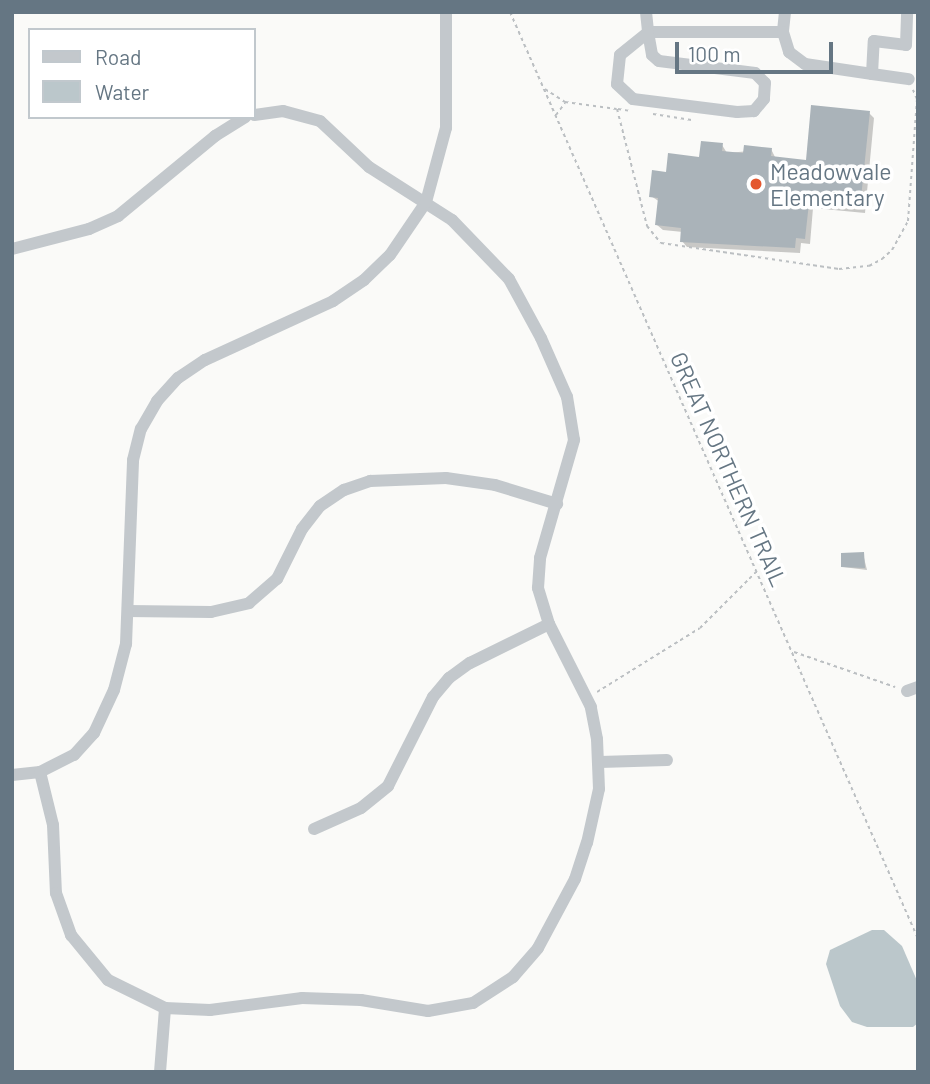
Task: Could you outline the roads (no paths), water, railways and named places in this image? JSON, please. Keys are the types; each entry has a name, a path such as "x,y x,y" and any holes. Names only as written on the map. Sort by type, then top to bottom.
{"street":[{"path":"12,775 40,772 74,755 102,720 124,659 133,460 141,429 157,401 178,378 205,360 357,285 390,255 426,202 446,128 446,12"},
{"path":"646,12 648,32 652,55 659,61 755,73 765,83 764,99 754,111 737,112 633,99 617,84 620,55 648,32 783,32"},
{"path":"785,12 783,32 789,52 805,64 909,79"},
{"path":"872,74 874,41 906,45 907,12"},
{"path":"40,772 53,825 56,893 71,935 108,980 165,1008 211,1010 321,998 428,1011 459,1007 487,996 513,977 538,948 575,879 596,807 600,762 587,699 540,602 537,573 574,440 561,383 509,279 477,242 426,202 369,167 320,121 283,111 256,115"},
{"path":"12,249 60,237 118,216 215,136 243,119"},
{"path":"128,611 225,612 249,603 277,579 302,530 320,506 344,489 370,481 446,478 495,485 557,504"},
{"path":"314,829 380,794 401,764 433,697 449,678 470,663 549,624"},
{"path":"600,762 667,760"},
{"path":"160,1072 165,1008"}],"water":[{"path":"872,930 884,930 902,946 918,983 918,1023 913,1027 867,1027 852,1022 840,1006 826,964 830,950"}],"place":[{"name":"Meadowvale Elementary","path":"756,184"}]}
